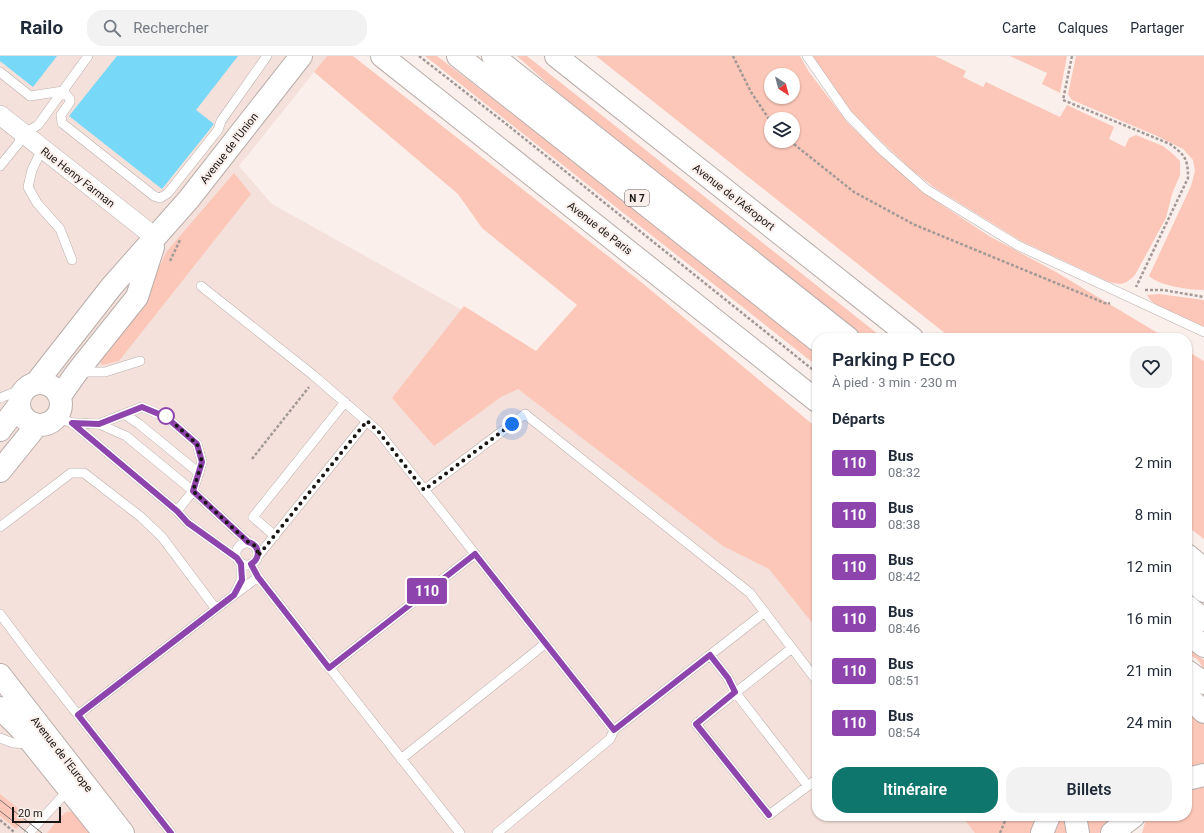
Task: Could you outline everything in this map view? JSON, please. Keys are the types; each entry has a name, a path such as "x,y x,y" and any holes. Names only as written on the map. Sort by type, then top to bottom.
{"main road":[{"name":"Avenue de l'Union","path":"0,430 9,402 20,398 23,391 32,384 112,286 189,199 301,56"},
{"name":"Avenue de Paris","path":"382,56 812,397"},
{"path":"399,56 410,78"},
{"name":"N 7","path":"458,56 812,336"},
{"name":"N 7","path":"493,56 842,333"},
{"name":"Avenue de l'Aéroport","path":"556,56 906,333"},
{"name":"Avenue de l'Union","path":"65,420 61,410 62,403 60,396 136,297 156,238"},
{"path":"32,384 43,383 50,385 56,389 60,396"},
{"path":"9,402 30,423 45,425 52,422 65,420"},
{"path":"0,471 37,425"},
{"path":"1192,559 1204,569"},
{"path":"1192,580 1204,591"},
{"path":"1192,610 1204,620"},
{"path":"1192,637 1204,646"},
{"path":"1192,674 1204,682"},
{"name":"Avenue de l'Europe","path":"0,675 123,833"},
{"path":"1192,701 1204,712"},
{"name":"Avenue de l'Europe","path":"0,708 20,728 104,833"},
{"path":"1192,778 1204,775"},
{"path":"1042,833 1047,821"},
{"path":"1076,821 1078,833"},
{"path":"1112,833 1128,821"},
{"path":"1136,833 1139,821"}],"street":[{"name":"Rue Henry Farman","path":"0,115 156,238"}],"lane":[{"path":"0,166 18,144 23,134 38,125 88,56"},
{"path":"63,91 70,99 70,102 61,115 62,123 154,196 160,198 168,193 218,130 221,121 267,56"},
{"path":"807,56 848,115 883,151 926,189 1017,245 1204,332"},
{"path":"0,72 30,96 63,91"},
{"path":"42,149 32,170 28,187 37,203 60,229 72,260"},
{"path":"201,286 345,402 378,431 614,730"},
{"path":"77,372 105,372 140,361"},
{"path":"275,536 253,517 345,402"},
{"path":"99,424 142,407 166,417 197,444 202,462 199,473 193,491 177,511"},
{"path":"124,414 139,424 199,473"},
{"path":"424,490 525,414 750,593 812,674"},
{"path":"65,420 177,511 188,523 239,561 248,565 256,560 367,421"},
{"path":"65,420 99,424 126,436 193,491 248,542 255,546 258,556"},
{"path":"0,527 71,473 84,473 141,518 162,537 216,609"},
{"path":"234,595 242,580 236,551 238,547 248,542"},
{"path":"329,668 475,554"},
{"path":"251,564 258,577 460,833"},
{"path":"78,715 258,577"},
{"path":"497,833 610,739 614,730 765,612"},
{"path":"0,614 171,833"},
{"path":"401,759 546,643"},
{"path":"792,648 696,724 769,815 812,783"},
{"path":"710,655 728,678 735,692 808,786"},
{"path":"0,738 13,743 33,744"},
{"path":"29,833 69,789"}],"path":[{"path":"419,56 518,133 812,369"},
{"path":"733,56 751,92 764,112"},
{"path":"1072,56 1063,100 1170,144 1179,151 1188,164 1188,178 1138,284 1130,297"},
{"path":"799,148 854,192 915,225 1107,304 1123,301 1146,290 1163,290 1204,297"},
{"path":"252,460 312,383"},
{"path":"0,820 14,832"},
{"path":"1000,833 1005,821"}],"shaded area":[{"path":"0,56 327,56 239,166 272,204 812,505 812,821 1081,821 1087,833 0,833"},
{"path":"327,56 353,56 641,282 812,424 812,623 769,569 723,546 518,389 501,397 434,446 392,398 464,306 536,351 577,305 482,228 458,194 314,72"},
{"path":"425,56 437,56 641,212 812,350 812,362"},
{"path":"517,56 527,56 877,333 856,333 604,134"},
{"path":"596,56 800,56 809,72 848,123 893,166 939,203 989,236 1056,272 1158,333 945,333"},
{"path":"812,56 935,56 966,71 963,77 983,87 986,82 1060,117 1067,105 1114,127 1109,139 1125,147 1129,138 1136,135 1163,146 1180,161 1180,175 1172,194 1166,218 1135,275 1129,281 1123,283 1117,284 1109,282 1021,241 935,188 913,171 853,114"},
{"path":"1010,56 1067,56 1060,93 1042,84 1047,73"},
{"path":"1076,56 1204,56 1204,290 1167,285 1149,276 1191,186 1195,171 1193,160 1183,149 1157,136 1072,100 1068,94"},
{"path":"234,173 251,194 119,361 102,365 99,360 136,312 167,251"},
{"path":"1159,294 1204,300 1204,328 1164,310 1156,305 1147,295"},
{"path":"1192,354 1204,361 1204,539 1192,530"},
{"path":"1192,652 1204,660 1204,669 1197,659 1192,656"},
{"path":"1192,712 1204,723 1204,768 1192,771"},
{"path":"1204,780 1204,833 1142,833 1145,821 1192,821 1192,783"},
{"path":"0,794 28,816 16,829 0,816"},
{"path":"67,812 74,812 95,833 47,833 60,817"},
{"path":"966,821 1040,821 1034,833 975,833"},
{"path":"1054,821 1067,821 1068,833 1048,833"},
{"path":"1085,821 1115,821 1099,833 1086,833"}],"building":[{"path":"0,56 57,56 33,87 0,61"},
{"path":"117,56 238,56 196,110 214,124 162,189 69,116"}],"tram line":[{"path":"0,800 42,833"},
{"path":"0,811 28,833"}],"bus line":[{"name":"110","path":"171,833 78,715 234,595 242,580 241,564 237,558 188,523 177,511 72,423 99,424 142,407 166,417 197,444 202,462 193,491 248,542 255,546 258,556 251,564 258,577 329,668 475,554 614,730 710,655 728,678 735,692 696,724 769,815"}],"route":[{"path":"166,416 197,444 202,462 193,491 248,542 255,546 258,556 367,421 378,431 424,490 512,424"}]}
